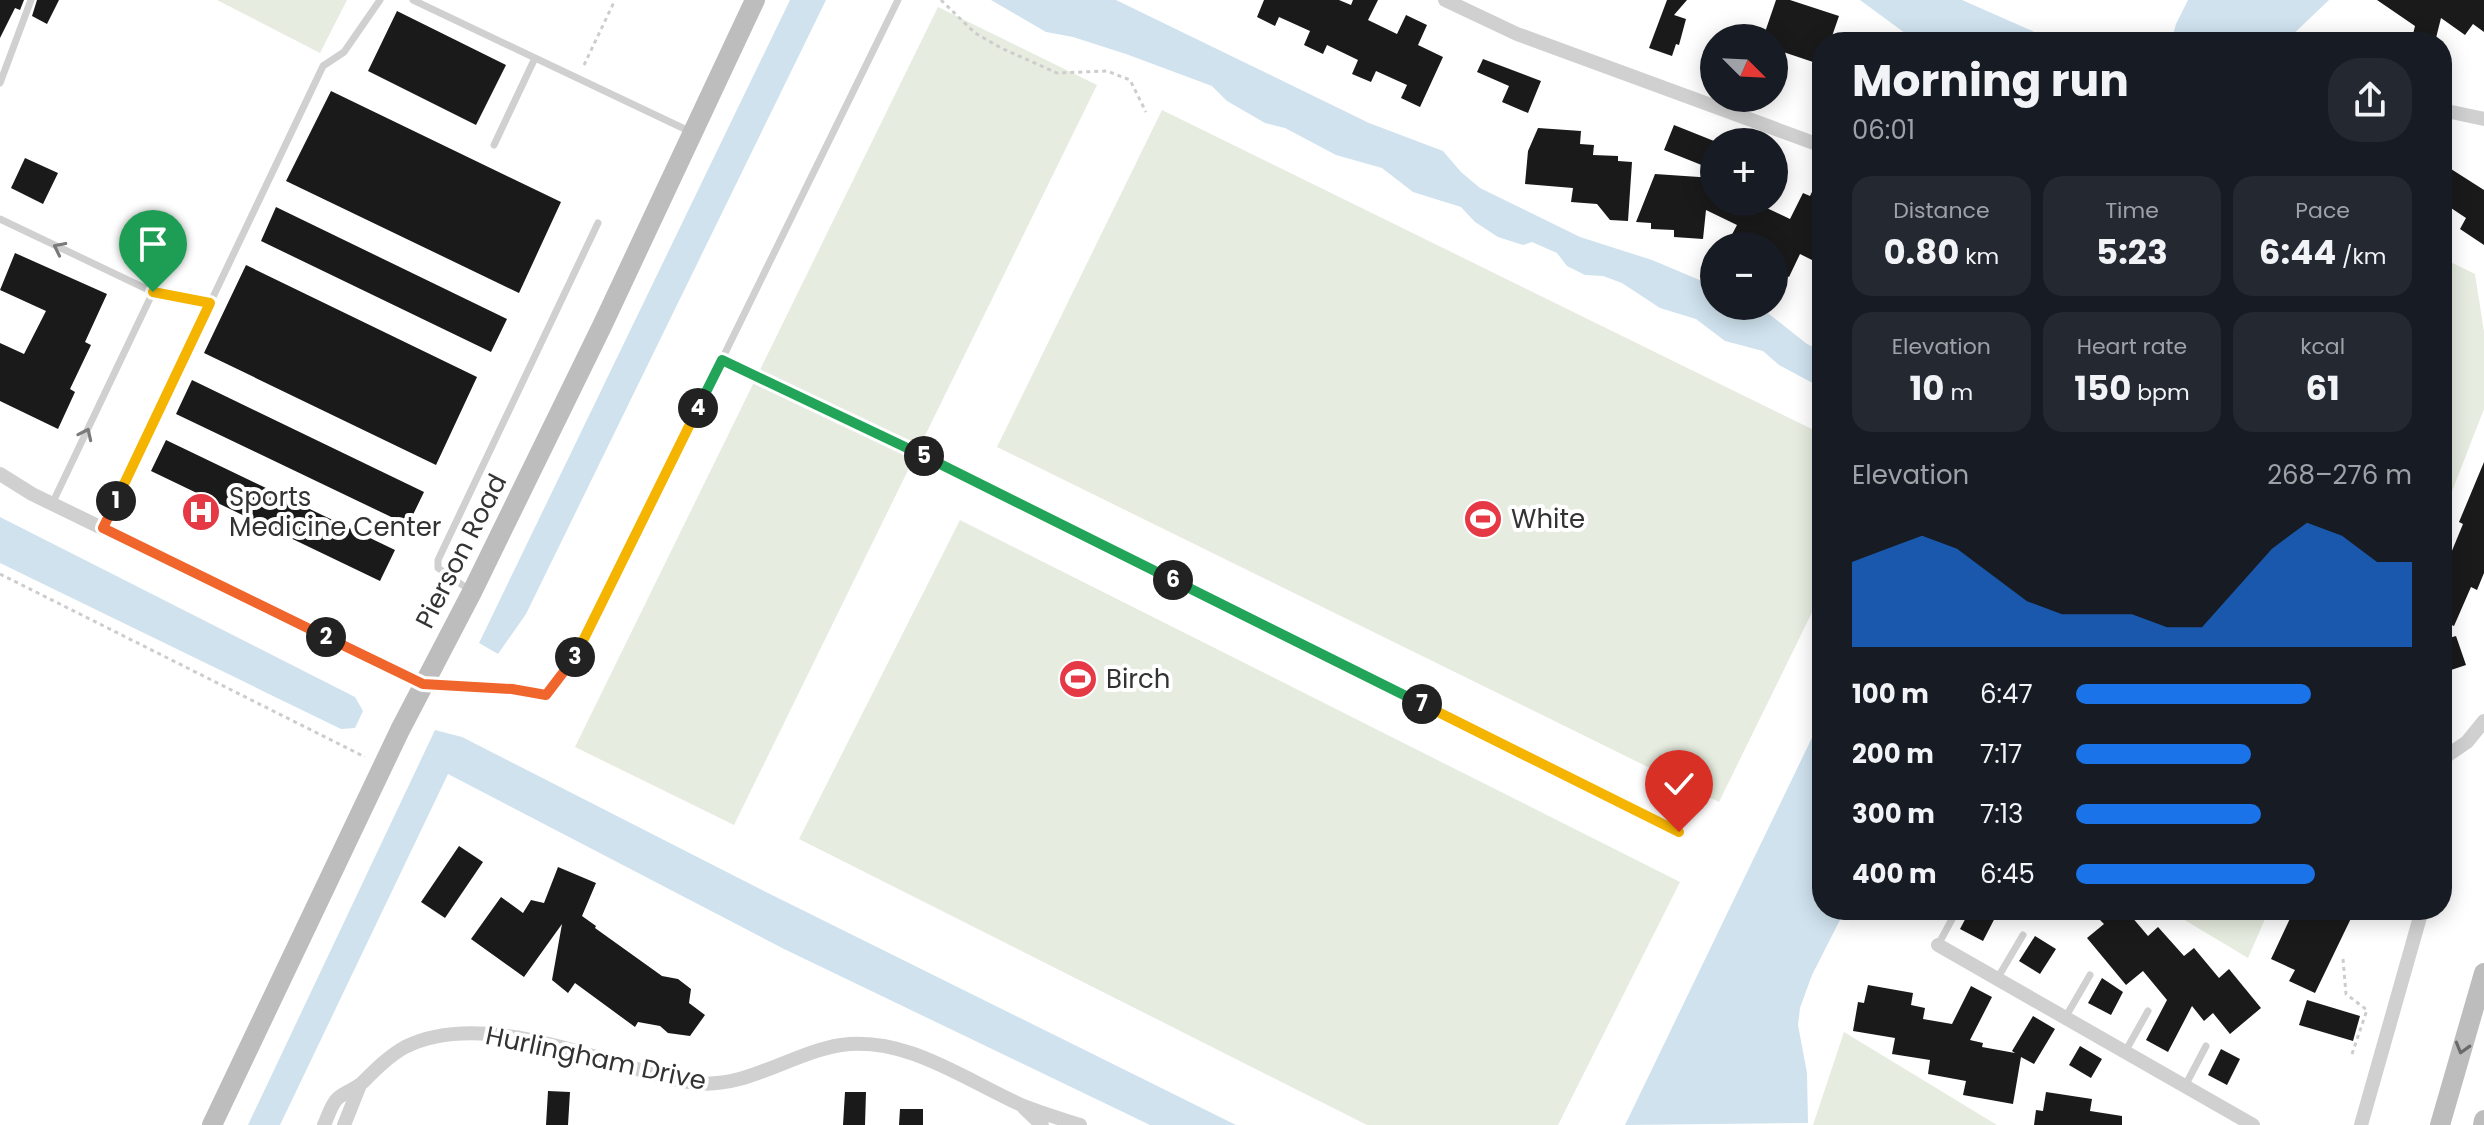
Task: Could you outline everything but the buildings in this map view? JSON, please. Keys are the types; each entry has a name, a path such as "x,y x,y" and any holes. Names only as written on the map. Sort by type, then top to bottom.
{"street":[{"name":"Pierson Road","path":"212,1125 423,684 472,592 602,326 755,0"},
{"path":"1445,0 1517,34 1812,142"},
{"path":"2452,112 2484,119"},
{"path":"0,474 52,504 423,684"},
{"path":"2452,752 2467,742 2484,721"},
{"path":"2361,1125 2419,920"},
{"path":"1938,945 2253,1125"},
{"path":"2440,1125 2484,973"},
{"name":"Hurlingham Drive","path":"324,1125 336,1100 360,1085 381,1063 404,1048 430,1038 462,1033 518,1038 569,1049 697,1084 727,1083 825,1048 881,1045 911,1053 1021,1105 1080,1125"},
{"name":"Hurlingham Drive","path":"344,1125 360,1085"},
{"name":"Hurlingham Drive","path":"1021,1105 1042,1125"}],"lane":[{"path":"0,83 31,0"},
{"path":"103,528 323,66 344,52 380,0"},
{"path":"413,0 691,132"},
{"path":"423,684 512,689 546,695 578,653 898,0"},
{"path":"494,145 535,58"},
{"path":"0,219 153,292 210,303"},
{"path":"472,592 438,568 438,560 598,223"},
{"path":"52,504 153,292"},
{"path":"1938,945 1952,920"},
{"path":"1997,979 2023,935"},
{"path":"2065,1018 2090,975"},
{"path":"2125,1052 2148,1011"},
{"path":"2185,1086 2206,1046"}],"path":[{"path":"578,78 615,0"},
{"path":"941,0 975,33 1057,73 1107,71 1130,80 1146,112"},
{"path":"722,360 934,461 1679,832"},
{"path":"0,574 383,766"},
{"path":"2343,959 2346,994 2367,1010 2352,1054"}],"shaded area":[{"path":"217,0 347,0 320,53"},
{"path":"938,7 1097,85 734,825 575,747"},
{"name":"White","path":"1162,110 1812,429 1812,612 1719,802 997,447"},
{"path":"2452,263 2475,274 2484,332 2484,409 2452,491"},
{"name":"Birch","path":"960,520 1680,882 1558,1125 1367,1125 799,839"},
{"path":"2185,920 2265,920 2248,958"},
{"path":"1844,1032 1997,1125 1813,1125"}],"water":[{"path":"790,0 826,0 526,614 498,654 479,643"},
{"path":"991,0 1116,0 1369,123 1443,151 1480,188 1580,237 1652,260 1700,280 1700,320 1777,320 1812,346 1812,383 1779,365 1763,351 1725,341 1696,319 1660,308 1622,283 1603,276 1585,275 1567,266 1557,253 1532,242 1523,245 1498,237 1475,222 1461,207 1413,192 1382,168 1336,155 1285,128 1265,123 1227,101 1212,86 1073,37 1046,32"},
{"path":"1860,0 1962,0 2034,32 1903,32"},
{"path":"2188,0 2329,0 2295,32 2174,32"},
{"path":"0,517 355,697 363,711 355,728 341,729 0,563"},
{"path":"435,730 462,737 1236,1125 1150,1125 784,949 448,774 280,1125 248,1125"},
{"path":"1812,738 1812,920 1840,920 1812,975 1800,1008 1798,1025 1807,1073 1808,1123 1625,1125"}],"place":[{"name":"Sports Medicine Center","path":"201,512"},
{"name":"White","path":"1483,519"},
{"name":"Birch","path":"1078,679"}],"route":[{"path":"153,292 210,303 103,528 423,684 512,689 546,695 578,653 722,360 934,461 1679,832"}]}
